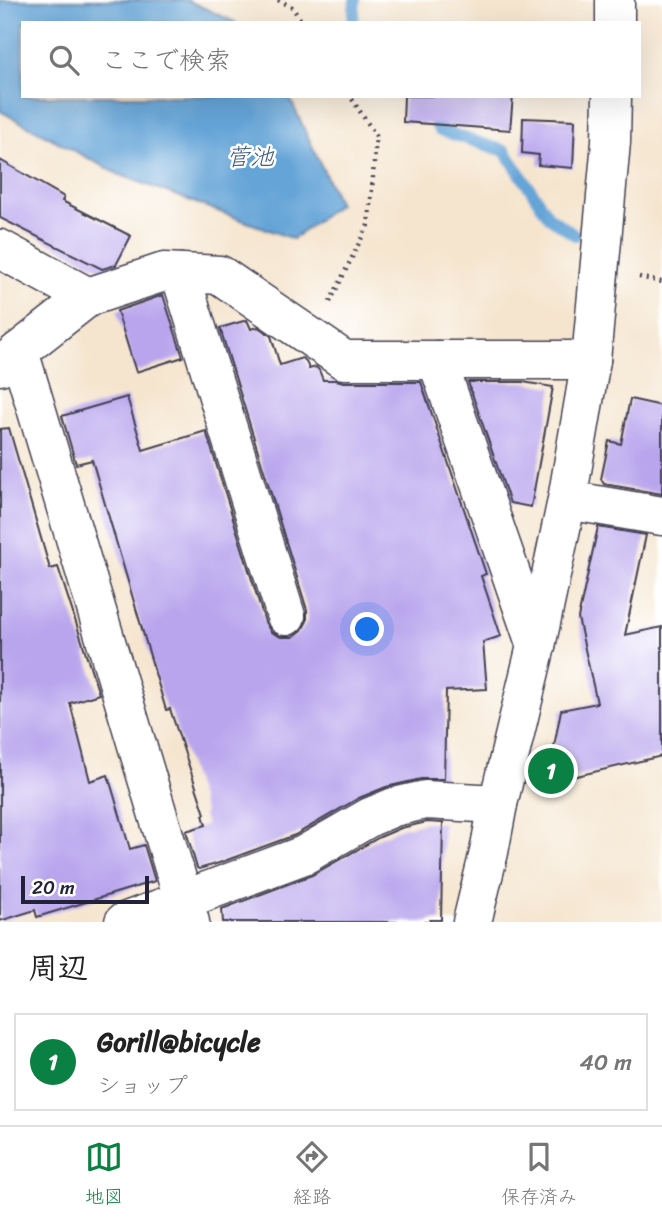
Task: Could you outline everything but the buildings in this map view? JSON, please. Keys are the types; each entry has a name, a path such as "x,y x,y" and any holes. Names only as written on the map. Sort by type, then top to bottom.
{"street":[{"path":"615,0 615,21"},
{"path":"472,922 567,500 591,360 611,142 612,98"},
{"path":"0,249 88,297"},
{"path":"187,911 9,358 88,297 164,272 220,275 344,360 591,360"},
{"path":"180,273 286,615"},
{"path":"436,360 536,646"},
{"path":"567,500 662,516"},
{"path":"124,922 187,911 304,855 370,817 394,807 425,800 498,804"}],"path":[{"path":"278,0 292,7 302,21"},
{"path":"310,336 368,225 376,136 351,98"}],"water":[{"name":"菅池","path":"0,0 187,0 233,21 21,21 21,98 290,98 339,204 293,239 118,174 0,111"}],"waterway":[{"path":"353,21 355,0"},
{"path":"429,110 439,130 505,151 549,217 575,235"}],"place":[{"name":"Gorill@bicycle","path":"551,771"}]}
